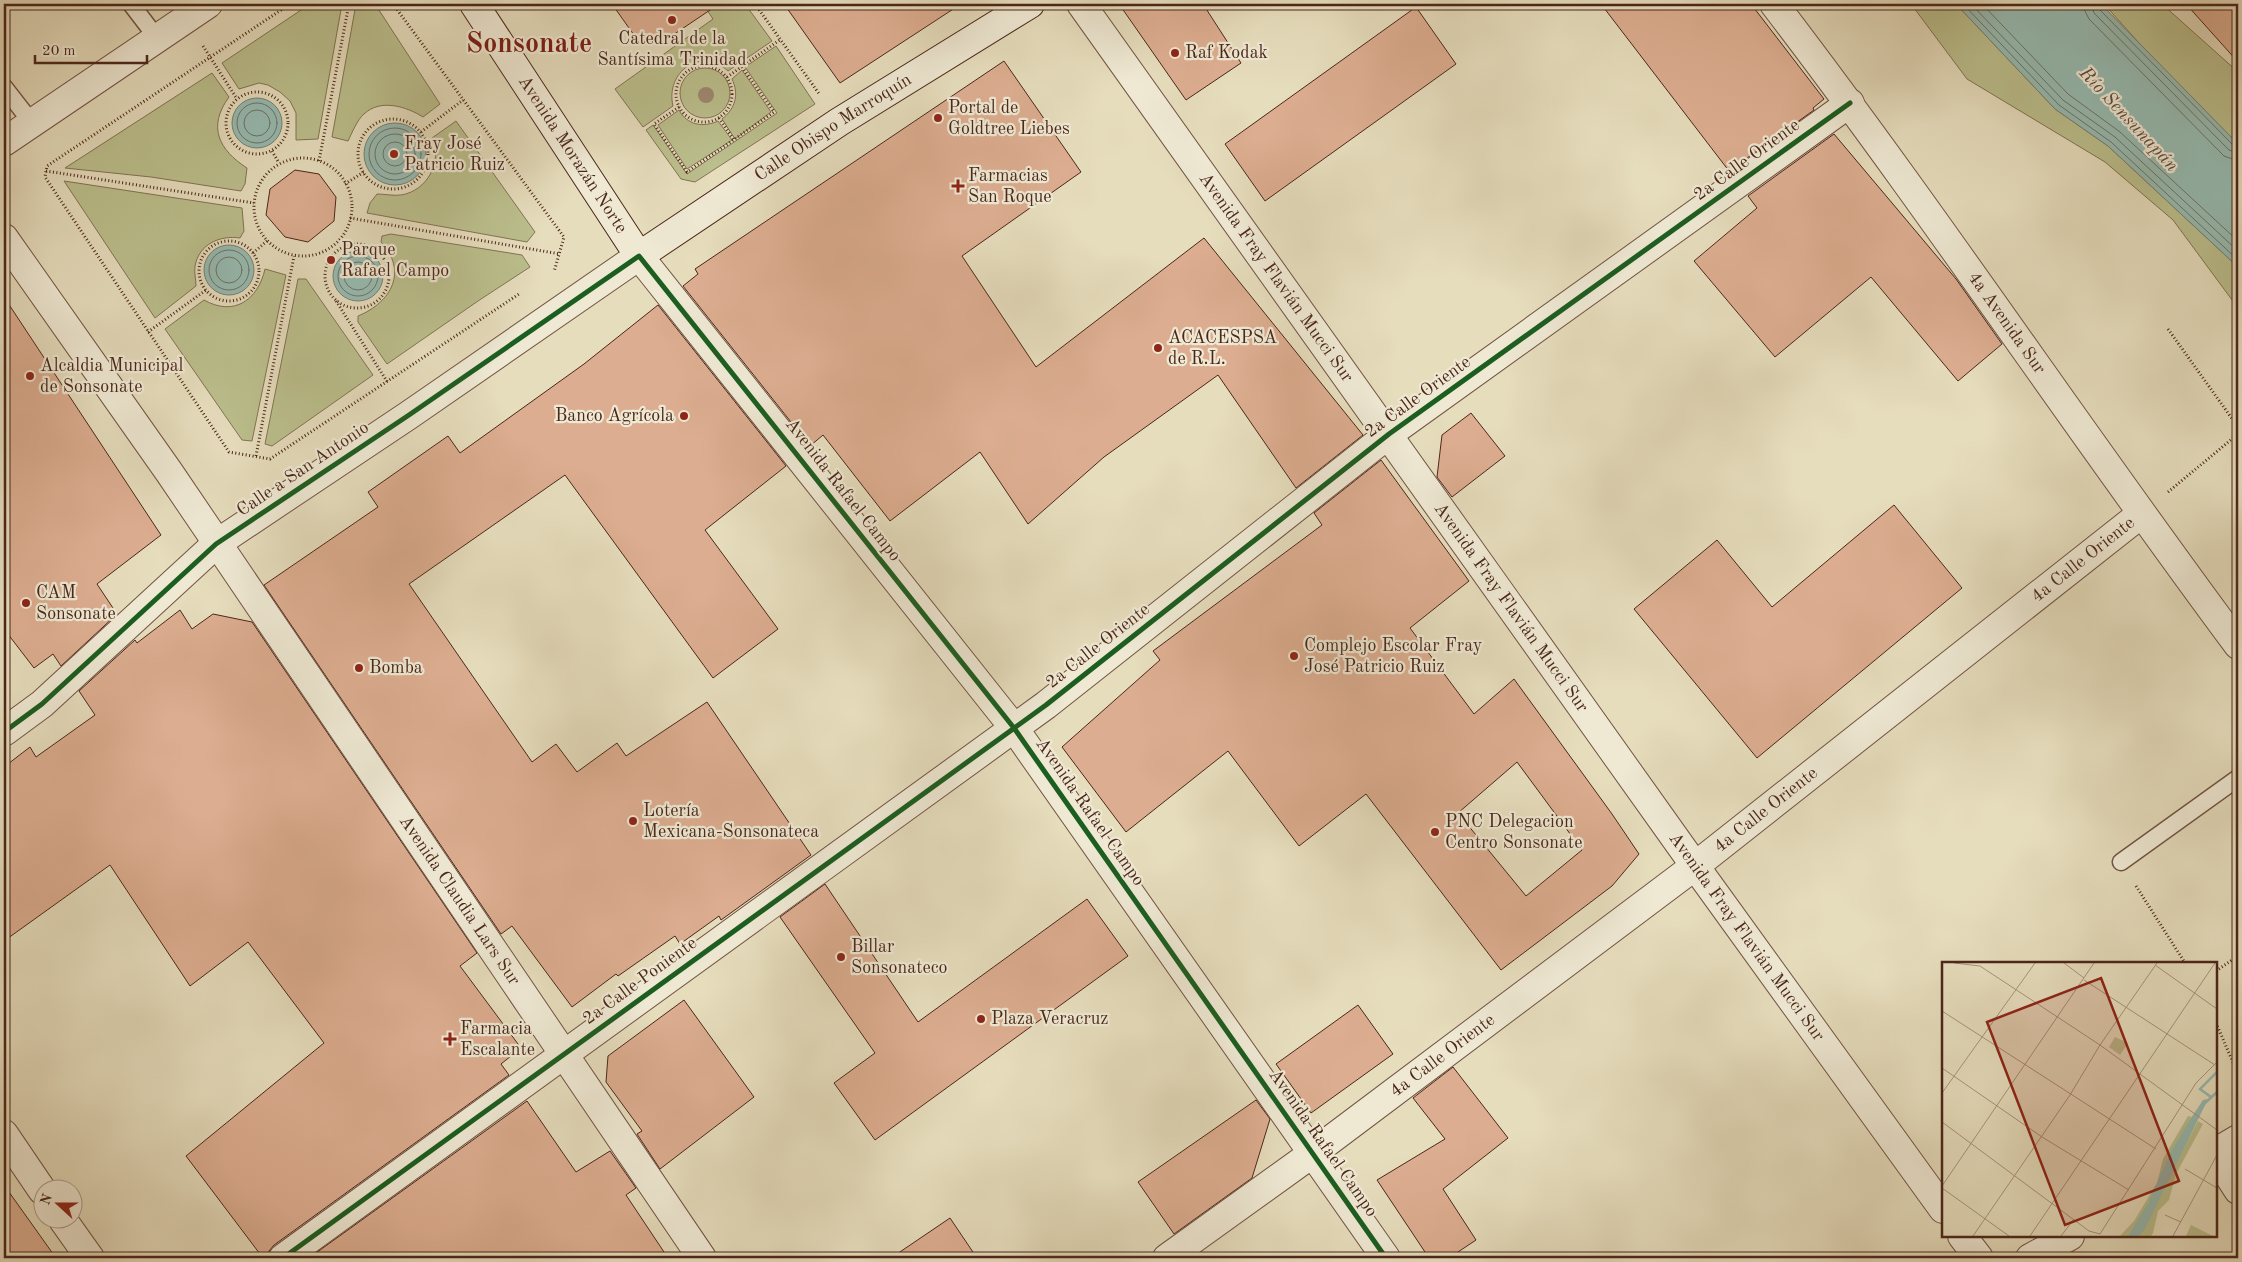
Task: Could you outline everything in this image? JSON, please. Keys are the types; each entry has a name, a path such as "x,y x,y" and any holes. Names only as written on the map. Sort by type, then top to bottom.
{"street":[{"path":"4,142 208,4"},
{"name":"Avenida Morazán Norte","path":"474,4 639,256"},
{"name":"Calle Obispo Marroquín","path":"639,256 839,122 1030,4"},
{"name":"Avenida Fray Flavián Mucci Sur","path":"1081,4 1942,1208"},
{"name":"4a Avenida Sur","path":"1774,4 1850,103 2141,514 2238,645"},
{"name":"2a Calle Oriente","path":"1014,728 1389,434 1850,103"},
{"name":"Avenida Claudia Lars Sur","path":"4,238 169,472 216,544 702,1258"},
{"name":"Calle a San Antonio","path":"4,732 42,704 216,544 409,415 639,256"},
{"name":"Avenida Rafael Campo","path":"639,256 1014,728 1386,1258"},
{"name":"4a Calle Oriente","path":"1167,1258 1313,1153 1696,866 2141,514"},
{"name":"2a Calle Poniente","path":"283,1258 1014,728"},
{"path":"4,1134 35,1180"},
{"path":"2217,1151 2238,1139"},
{"path":"2217,1158 2238,1190"},
{"path":"70,1230 90,1258"},
{"path":"1963,1237 1979,1258"},
{"path":"2030,1258 2068,1237"}],"lane":[{"path":"131,4 157,38"},
{"path":"4,87 32,123"},
{"path":"2121,862 2238,778"}],"path":[{"path":"290,4 47,166 45,177 229,452 270,459 523,292"},
{"path":"319,161 349,4"},
{"path":"393,4 564,237 555,271 547,276"},
{"path":"755,4 839,122"},
{"path":"728,77 780,39"},
{"path":"210,57 237,99"},
{"path":"712,66 728,77 733,95 731,104 719,118 710,122 692,120 679,107 676,98 676,88 685,72 694,67 712,66"},
{"path":"679,107 654,124 687,172 774,112 742,67"},
{"path":"256,91 275,98 283,105 288,125 280,144 272,151 257,154 242,151 228,136 226,116 230,106 246,93 256,91"},
{"path":"421,132 463,100"},
{"path":"719,118 734,140"},
{"path":"385,120 402,120 412,124 421,132 426,142 428,154 426,165 421,175 413,183 402,188 390,189 379,186 370,180 359,160 359,148 363,137 370,128 385,120"},
{"path":"272,151 279,163"},
{"path":"294,158 310,158 319,161 326,163 339,173 346,184 352,202 350,218 345,232 334,244 324,251 309,256 294,256 281,251 267,241 260,231 254,217 254,203 258,187 266,173 279,163 294,158"},
{"path":"46,171 254,203"},
{"path":"346,184 364,172"},
{"path":"350,218 560,254"},
{"path":"236,241 252,253 257,262 257,281 245,296 227,301 217,299 206,290 199,278 199,269 207,250 215,244 236,241"},
{"path":"252,253 267,241"},
{"path":"334,244 338,251"},
{"path":"333,297 340,304 350,307 370,306 382,296 388,281 389,270 385,260 378,252 368,246 358,244 338,251 327,268 325,278 333,297 387,382"},
{"path":"256,456 294,256"},
{"path":"148,332 206,290"},
{"path":"2168,329 2238,427"},
{"path":"2141,514 2238,434"},
{"path":"2121,862 2184,962"},
{"path":"2217,970 2238,956"},
{"path":"2217,1026 2238,1074"}],"green space":[{"path":"310,4 342,4 318,139 296,140 296,113 290,101 268,85 259,83 239,89 222,63"},
{"path":"356,4 375,4 440,104 423,117 402,107 378,106 364,114 348,141 332,137"},
{"path":"703,4 745,4 772,41 728,71 718,64 707,61 687,66 674,83 672,94 673,106 643,127 615,89 713,19"},
{"path":"1911,4 1956,4 2055,109 2108,146 2238,267 2238,308 2173,220 2105,162 1967,79"},
{"path":"2104,4 2162,4 2238,72 2238,144 2156,62"},
{"path":"776,46 815,104 695,182 681,179 646,130 653,125 687,174 777,113 745,67"},
{"path":"705,68 719,72 726,79 730,93 726,107 719,114 705,118 691,114 684,107 680,93 684,79 691,72"},
{"path":"742,70 771,112 735,139 722,119 727,115 735,100 736,95 732,79"},
{"path":"212,73 229,97 222,108 219,118 219,137 229,154 247,168 245,184 241,191 151,177 65,168"},
{"path":"679,110 686,119 696,124 701,125 718,121 732,140 687,169 658,125"},
{"path":"456,121 535,232 527,242 367,213 370,203 377,194 401,195 418,188 425,182 434,166 435,147 432,138"},
{"path":"64,181 242,208 244,231 240,238 225,238 206,247 197,258 195,266 196,286 155,318"},
{"path":"391,234 522,255 530,267 387,364 358,322 358,316 380,303 392,285 395,274 394,264 381,242 382,236"},
{"path":"265,269 286,275 252,441 242,440 165,329 204,300 225,307 235,306 243,302 251,297 257,289"},
{"path":"298,279 306,279 373,375 272,446 265,444"}],"water":[{"name":"Río Sensunapán","path":"1956,4 2101,4 2238,144 2238,267 2108,146 2055,109"},
{"path":"257,98 271,102 278,109 282,123 278,137 271,144 257,148 243,144 236,137 232,123 236,109 243,102"},
{"path":"395,123 407,125 417,132 424,142 426,154 424,166 417,176 407,183 395,185 383,183 373,176 366,166 364,154 366,142 373,132 383,125"},
{"path":"229,245 247,252 254,270 247,288 229,295 211,288 204,270 211,252"},
{"path":"358,251 368,253 376,258 381,266 383,276 381,286 376,294 368,299 358,301 348,299 340,294 335,286 333,276 335,266 340,258 348,253"}],"building":[{"name":"Catedral de la Santísima Trinidad","path":"612,4 719,4 664,41 659,33 641,45"},
{"path":"784,4 961,4 840,83"},
{"name":"Raf Kodak","path":"1119,4 1203,4 1241,63 1186,100"},
{"path":"1601,4 1751,4 1824,99 1813,108 1814,110 1729,171"},
{"path":"2186,4 2238,4 2238,62"},
{"path":"1416,7 1456,64 1265,201 1225,144"},
{"path":"1004,61 1081,172 962,256 1036,367 1204,238 1363,435 1296,488 1218,375 1104,457 1028,524 980,452 890,521 823,435 810,446 683,286 698,274 695,269"},
{"path":"1834,134 1956,279 2002,344 1958,381 1871,277 1775,357 1694,261 1757,208 1748,196"},
{"path":"295,170 319,174 336,197 334,221 308,242 285,237 266,215 270,189"},
{"path":"4,297 161,535 97,584 117,614 61,666 53,654 34,668 4,629"},
{"path":"658,305 786,466 705,530 778,629 713,678 565,475 409,584 532,762 556,744 577,772 617,743 626,756 707,702 811,855 721,920 719,916 680,944 675,936 618,976 616,974 572,1007 512,926 501,934 264,585 378,507 368,492 448,436 460,453 584,364"},
{"path":"1471,413 1505,456 1452,497 1437,477 1442,435"},
{"path":"1381,460 1469,581 1410,628 1474,714 1514,679 1639,854 1612,886 1501,970 1366,794 1299,846 1228,751 1126,832 1062,747 1160,660 1153,651 1322,525 1314,513","holes":["1517,762 1582,850 1526,896 1458,813"]},
{"path":"1894,505 1962,588 1757,758 1634,609 1717,540 1772,607"},
{"path":"180,610 192,629 213,614 252,622 477,953 460,966 521,1048 501,1064 509,1075 274,1245 269,1251 268,1258 263,1258 186,1156 324,1043 248,942 190,986 110,865 4,941 4,767 30,747 36,757 95,715 79,691 135,640 137,643"},
{"name":"Plaza Veracruz","path":"825,884 918,1022 1087,899 1128,956 875,1140 834,1083 875,1053 780,917"},
{"path":"684,1000 754,1097 660,1169 637,1134 642,1131 606,1082 608,1056"},
{"path":"1358,1005 1393,1054 1311,1113 1276,1064"},
{"path":"1453,1067 1508,1138 1443,1189 1476,1240 1449,1258 1429,1258 1377,1180 1445,1139 1413,1098"},
{"path":"1256,1100 1270,1119 1252,1178 1174,1234 1138,1182"},
{"path":"527,1101 576,1172 610,1151 636,1188 626,1195 668,1258 309,1258"},
{"path":"4,1185 32,1224 32,1230 36,1230 56,1258 4,1258"},
{"path":"950,1218 977,1258 891,1258"}],"cycle path":[{"path":"283,1258 1046,705 1389,434 1850,103"},
{"path":"4,732 42,704 216,544 409,415 639,256 1014,728 1386,1258"}],"place":[{"name":"Catedral de la Santísima Trinidad","path":"672,20"},
{"name":"Raf Kodak","path":"1175,53"},
{"name":"Portal de Goldtree Liebes","path":"938,118"},
{"name":"Fray José Patricio Ruiz","path":"394,154"},
{"name":"Farmacias San Roque","path":"958,186"},
{"name":"Parque Rafael Campo","path":"331,260"},
{"name":"ACACESPSA de R.L.","path":"1158,348"},
{"name":"Alcaldia Municipal de Sonsonate","path":"30,376"},
{"name":"Banco Agrícola","path":"684,416"},
{"name":"CAM Sonsonate","path":"26,603"},
{"name":"Complejo Escolar Fray José Patricio Ruiz","path":"1294,656"},
{"name":"Bomba","path":"359,668"},
{"name":"Lotería Mexicana-Sonsonateca","path":"633,821"},
{"name":"PNC Delegacion Centro Sonsonate","path":"1435,832"},
{"name":"Billar Sonsonateco","path":"841,957"},
{"name":"Plaza Veracruz","path":"981,1019"},
{"name":"Farmacia Escalante","path":"450,1039"}],"district":[{"name":"Sonsonate","path":"529,45"}]}
